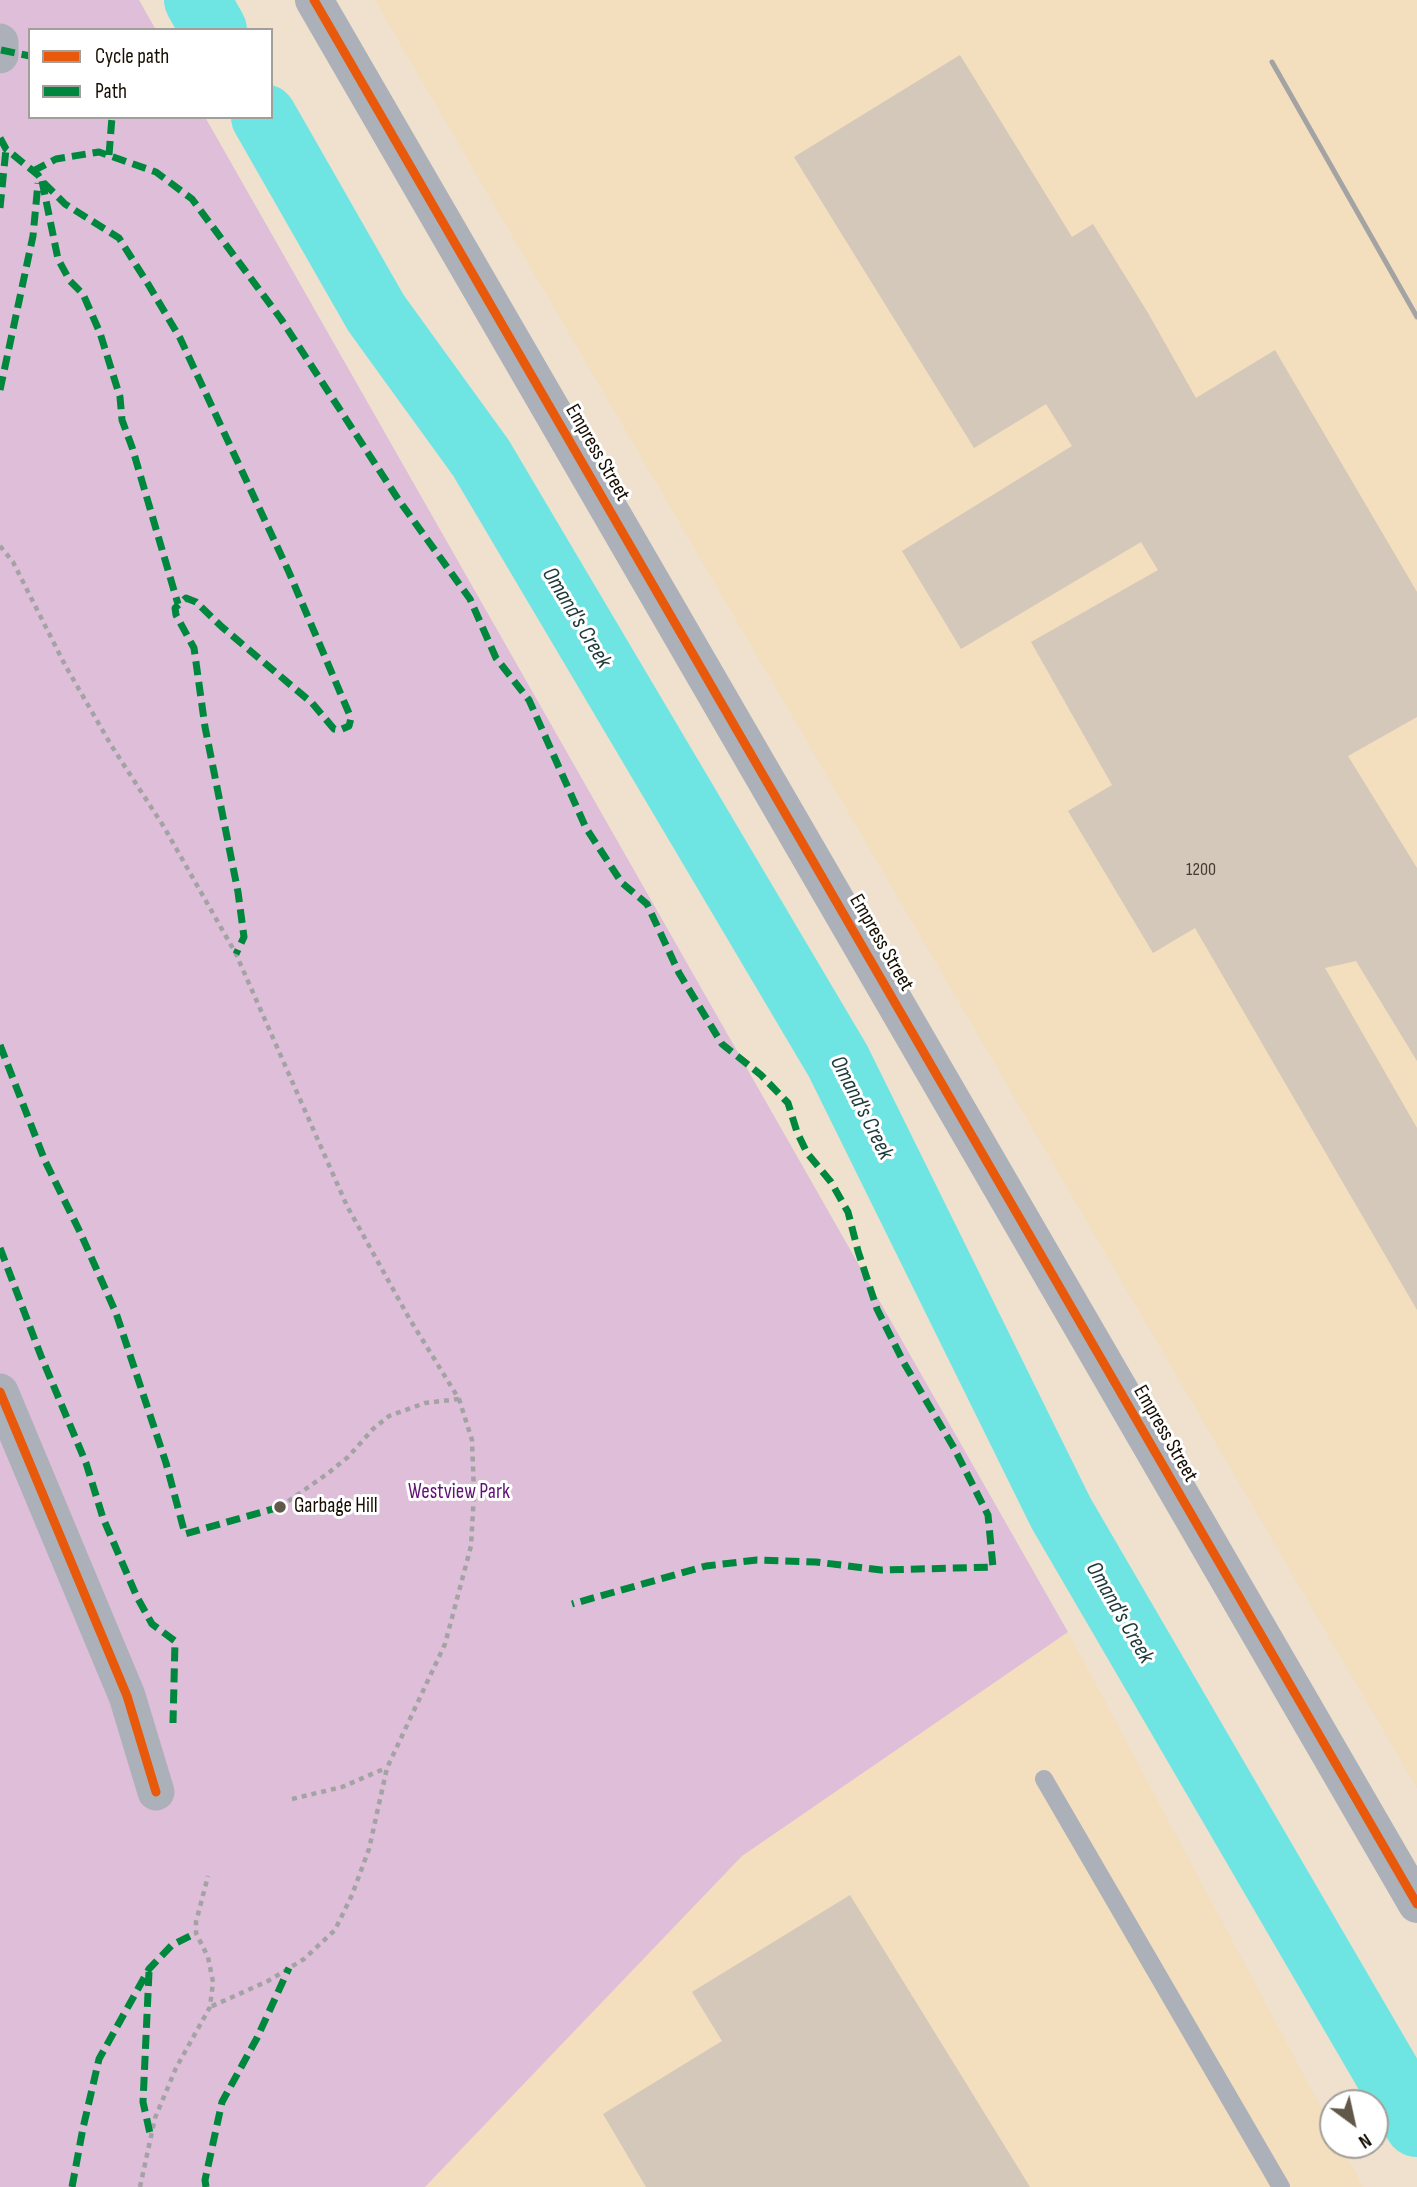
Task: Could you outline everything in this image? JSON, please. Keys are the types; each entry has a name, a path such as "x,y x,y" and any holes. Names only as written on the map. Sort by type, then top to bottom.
{"street":[{"name":"Empress Street","path":"314,0 1417,1904"},
{"path":"0,42 0,55"},
{"path":"0,1392 127,1696 156,1792"}],"lane":[{"path":"1044,1779 1281,2187"}],"path":[{"path":"0,546 13,562 65,665 111,746 164,827 236,954 346,1206 409,1318 459,1399 472,1440 474,1494 471,1546 445,1644 387,1768 369,1849 352,1895 335,1930 304,1959 268,1981 210,2007"},
{"path":"280,1507 348,1457 373,1429 389,1416 425,1403 459,1399"},
{"path":"292,1799 342,1787 387,1768"},
{"path":"140,2187 155,2118 176,2068 210,2007 213,1982 211,1970 208,1957 196,1933 196,1922 208,1876"}],"shaded area":[{"path":"375,0 1417,0 1417,1788 376,2"},
{"path":"1068,1632 1319,2104 1319,2159 1348,2159 1363,2187 425,2187 742,1856"}],"green space":[{"name":"Westview Park","path":"0,0 139,0 155,28 28,28 28,119 206,119 1068,1632 742,1856 425,2187 0,2187"}],"building":[{"path":"960,55 1072,237 1093,224 1196,398 1275,350 1417,592 1417,717 1348,756 1417,868 1417,1061 1356,961 1325,968 1417,1128 1417,1310 1195,928 1153,953 1068,811 1112,785 1031,642 1158,570 1141,542 961,649 902,551 1072,446 1046,404 974,448 794,157"},
{"path":"850,1895 1030,2187 646,2187 603,2114 722,2041 692,1992"}],"waterway":[{"name":"Omand's Creek","path":"197,0 213,28"},
{"name":"Omand's Creek","path":"265,119 376,313 481,458 838,1061 1061,1513 1417,2124"}],"railway":[{"path":"1272,62 1417,317"}],"marked path":[{"path":"1,50 28,56"},
{"path":"109,155 112,119"},
{"path":"0,138 6,149 38,175 65,204 119,238 148,284 180,338 288,570 351,718 349,726 340,730 334,729 312,703 196,602 186,598 175,608 176,615 194,648 205,727 238,892 244,937 236,954"},
{"path":"0,208 6,149"},
{"path":"33,171 56,159 99,152 156,172 192,199 281,319 398,499 470,599 496,658 529,700 586,828 622,883 647,904 679,973 722,1044 761,1075 788,1103 807,1153 831,1182 848,1212 877,1309 988,1515 993,1567 881,1570 816,1562 757,1560 706,1566 572,1604"},
{"path":"42,181 58,259 70,281 83,294 100,333 120,397 122,420 178,604"},
{"path":"0,390 33,236 38,183"},
{"path":"0,1045 45,1161 116,1313 166,1463 185,1534 280,1507"},
{"path":"0,1248 86,1463 103,1518 137,1597 152,1624 175,1641 173,1723"},
{"path":"72,2187 99,2059 149,1969 172,1945 196,1933"},
{"path":"206,2187 205,2180 222,2102 257,2038 289,1968"},
{"path":"149,1972 143,2102 151,2138"}],"cycle path":[{"path":"314,0 1417,1904"},
{"path":"0,1392 127,1696 156,1792"}],"place":[{"name":"Garbage Hill","path":"280,1507"}]}
